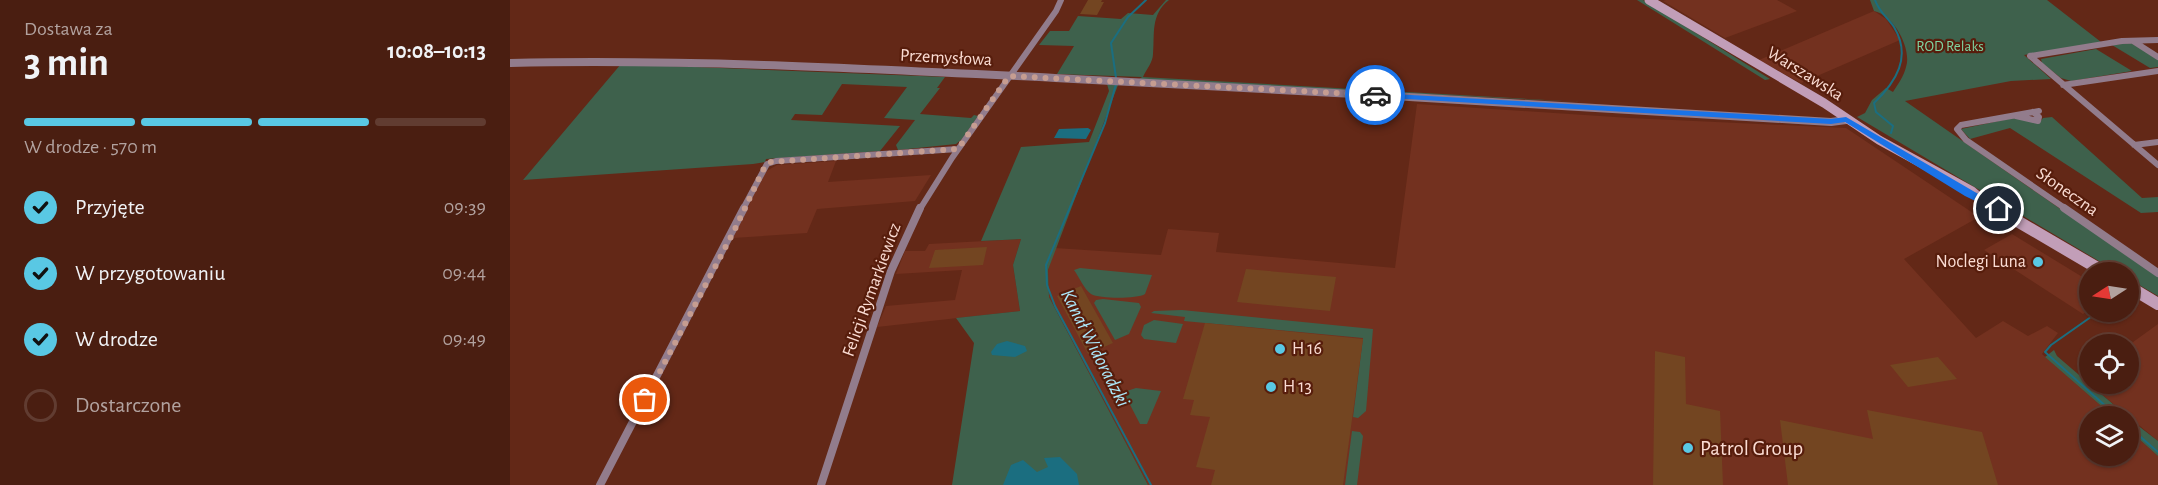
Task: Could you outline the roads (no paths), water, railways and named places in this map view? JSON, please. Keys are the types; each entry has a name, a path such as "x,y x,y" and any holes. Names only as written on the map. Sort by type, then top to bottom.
{"main road":[{"name":"Warszawska","path":"1649,0 1819,106 2087,262"},
{"path":"2139,293 2158,304"}],"street":[{"name":"Felicji Rymarkiewicz","path":"820,485 891,271 919,210 958,149 1056,11 1061,0"},
{"path":"2158,40 2133,40 2030,56 2158,165"},
{"path":"2133,40 2158,57"},
{"name":"Przemysłowa","path":"510,63 641,60 1009,76 1819,121 1846,120"},
{"path":"2063,85 2158,71"},
{"name":"Słoneczna","path":"2036,111 1961,125 1957,129 1959,134 2158,273"},
{"path":"2134,145 2158,142"},
{"path":"600,485 767,164 776,161 958,149"}],"water":[{"path":"1088,128 1091,130 1086,139 1054,138 1059,129"},
{"path":"1007,341 1025,346 1027,351 1015,357 992,355 991,352 997,344"},
{"path":"1060,457 1077,474 1079,485 1003,485 1011,465 1023,460 1037,472 1048,467 1044,458"}],"waterway":[{"name":"Kanał Widoradzki","path":"1116,78 1111,43 1128,17 1146,0"},
{"path":"1875,0 1894,27 1902,49 1895,78 1874,103 1876,112 1893,126 1891,133"},
{"name":"Kanał Widoradzki","path":"1116,84 1105,123 1046,265 1047,285 1055,306 1151,485"},
{"path":"2084,322 2051,345 2045,352 2106,406"},
{"path":"2139,436 2158,452"}],"place":[{"name":"Noclegi Luna","path":"2038,262"},
{"name":"H 16","path":"1280,349"},
{"name":"H 13","path":"1271,387"},
{"name":"Patrol Group","path":"1688,448"}],"park label":[{"name":"ROD Relaks","path":"1950,46"}]}
